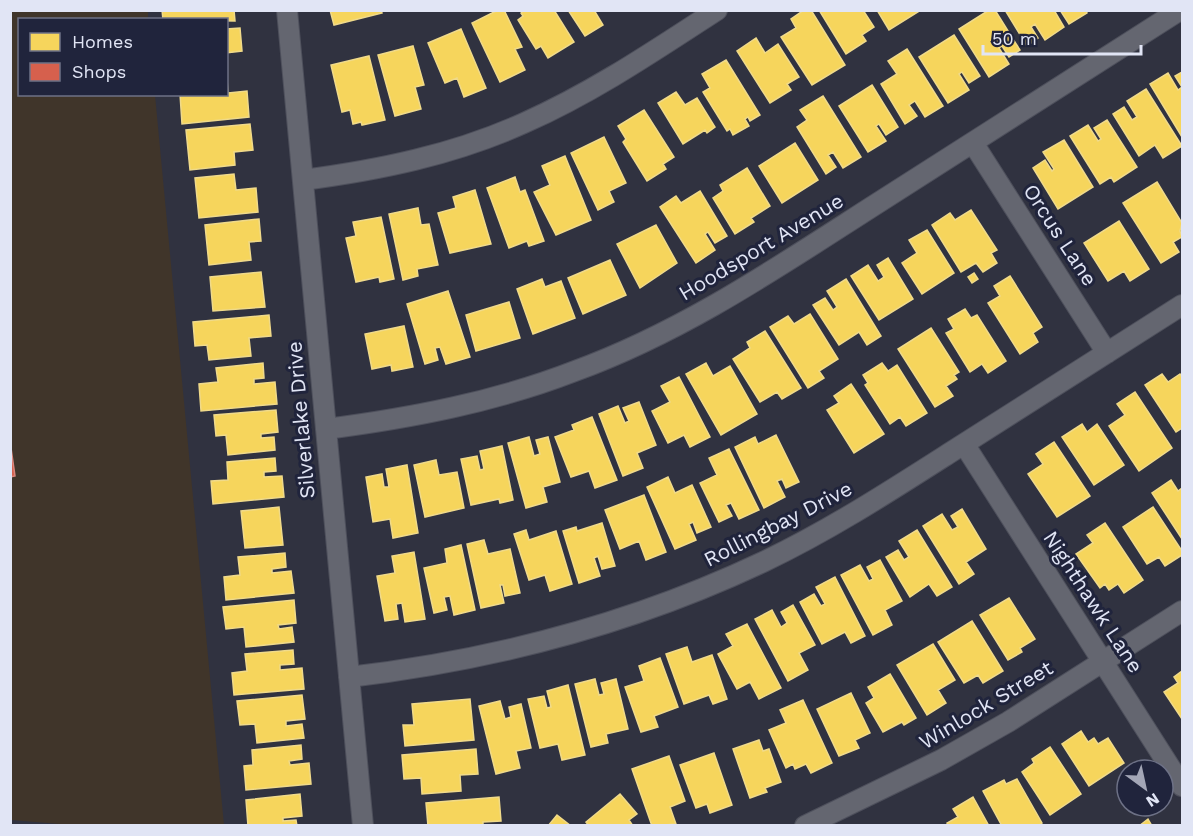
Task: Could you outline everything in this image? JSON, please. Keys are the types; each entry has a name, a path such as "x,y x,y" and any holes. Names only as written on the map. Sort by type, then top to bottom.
{"street":[{"name":"Silverlake Drive","path":"287,10 363,825"},
{"path":"303,180 355,173 417,160 524,124 580,96 717,10"},
{"name":"Hoodsport Avenue","path":"326,429 427,414 477,402 575,372 622,352 713,307 1180,10"},
{"name":"Orcus Lane","path":"973,143 1107,353"},
{"name":"Rollingbay Drive","path":"349,676 445,664 520,648 586,631 677,600 808,539 964,444 1182,304"},
{"name":"Nighthawk Lane","path":"964,444 1182,786"},
{"name":"Winlock Street","path":"805,825 941,760 1103,662 1182,611"}],"shaded area":[{"path":"10,11 148,11 148,18 18,18 18,96 155,96 224,825 84,826 11,820"}],"building: Homes":[{"path":"162,10 234,10 235,21 228,21 228,18 163,18"},
{"path":"330,10 381,10 382,13 334,25"},
{"path":"498,10 504,10 522,47 515,49 525,70 500,82 472,23"},
{"path":"524,10 554,10 574,42 548,58 541,46 536,49 518,20 523,16 521,13"},
{"path":"568,10 594,10 603,25 585,36"},
{"path":"804,10 811,10 845,65 812,85 781,37 796,28 791,19"},
{"path":"819,10 863,10 874,27 862,35 866,41 846,54"},
{"path":"877,10 921,10 889,30"},
{"path":"989,10 995,10 1020,50 1009,57 1002,46 999,48 1009,64 989,77 959,29"},
{"path":"1005,10 1054,10 1064,27 1045,40 1035,24 1031,27 1038,38 1027,46"},
{"path":"1060,10 1086,10 1087,13 1069,24"},
{"path":"240,28 242,51 228,53 228,29"},
{"path":"461,29 486,88 464,97 457,78 445,83 428,43"},
{"path":"954,35 980,76 969,83 962,72 959,74 969,90 948,103 919,57"},
{"path":"756,38 765,53 778,44 799,77 787,84 791,90 770,103 737,51"},
{"path":"413,46 424,85 415,87 421,109 395,116 378,55"},
{"path":"907,49 943,106 925,117 915,101 909,105 917,116 905,124 881,84 897,74 888,61"},
{"path":"369,56 385,120 362,125 361,122 353,124 350,110 342,112 331,65"},
{"path":"726,60 760,115 750,121 748,117 745,119 749,126 733,135 730,129 727,131 703,92 710,88 702,74"},
{"path":"1182,72 1182,87 1175,76"},
{"path":"1168,73 1178,90 1182,87 1182,137 1150,84"},
{"path":"872,85 898,127 886,135 879,124 876,126 886,141 868,152 839,106"},
{"path":"1146,89 1182,146 1163,158 1155,145 1139,156 1113,114 1124,107 1132,120 1137,117 1127,101"},
{"path":"247,91 249,117 182,124 180,96 228,96 228,93"},
{"path":"676,92 685,105 697,98 715,127 707,133 705,130 683,144 658,103"},
{"path":"823,96 861,157 843,168 833,152 828,155 836,167 826,174 797,127 807,120 800,110"},
{"path":"644,110 674,157 663,164 666,169 647,181 623,142 626,139 618,126"},
{"path":"1107,120 1137,167 1114,182 1111,177 1100,184 1070,136 1088,125 1098,141 1101,139 1094,128"},
{"path":"250,124 253,150 234,152 235,165 190,170 186,130"},
{"path":"604,137 626,183 609,191 614,202 598,210 571,153"},
{"path":"1064,140 1093,187 1058,209 1033,168 1045,160 1052,171 1054,169 1043,152"},
{"path":"795,143 818,180 782,203 759,166"},
{"path":"565,156 591,220 556,235 534,192 550,185 542,166"},
{"path":"747,168 770,206 751,218 754,222 735,234 713,198 723,191 720,185"},
{"path":"234,174 236,190 256,188 258,212 199,218 195,178"},
{"path":"515,177 520,192 525,190 544,241 529,246 527,241 509,248 487,188"},
{"path":"1157,182 1182,223 1180,231 1182,237 1173,242 1179,252 1161,263 1123,203"},
{"path":"475,190 491,244 450,253 438,213 456,208 453,197"},
{"path":"700,191 727,236 715,243 708,232 705,234 715,250 696,263 660,207 676,196 681,203"},
{"path":"418,208 421,225 429,224 438,265 417,269 418,276 403,280 389,214"},
{"path":"971,210 997,250 991,253 997,263 983,272 976,263 961,272 932,225 950,213 955,220"},
{"path":"381,217 394,279 380,282 379,277 356,282 346,238 356,236 353,222"},
{"path":"259,219 261,241 249,242 251,260 209,265 205,225"},
{"path":"1119,221 1149,269 1130,281 1124,271 1108,281 1084,243"},
{"path":"656,225 677,263 640,288 617,244"},
{"path":"927,230 954,273 922,294 902,263 917,253 909,240"},
{"path":"888,258 913,299 879,320 851,276 868,265 878,281 884,277 877,265"},
{"path":"610,260 626,295 583,314 568,278"},
{"path":"261,272 265,307 213,311 210,277"},
{"path":"974,273 978,279 972,283 968,277"},
{"path":"1010,276 1042,327 1033,333 1038,342 1020,354 988,303 1000,296 994,286"},
{"path":"542,279 545,287 561,281 575,318 533,334 517,289"},
{"path":"846,279 881,336 867,345 859,332 839,345 813,305 825,298 833,310 837,307 827,291"},
{"path":"448,291 470,357 446,364 440,347 435,348 438,360 425,364 407,304"},
{"path":"509,302 520,338 476,351 466,315"},
{"path":"965,309 971,318 977,315 1006,361 988,373 982,364 970,372 946,333 954,329 948,319"},
{"path":"810,314 838,359 819,371 824,378 808,388 770,327 788,316 794,324"},
{"path":"269,315 271,336 249,338 251,356 209,360 207,345 195,346 193,322"},
{"path":"404,326 413,367 392,371 391,365 372,369 365,334"},
{"path":"931,328 959,372 954,375 957,379 946,386 953,396 935,407 898,349"},
{"path":"765,331 801,388 782,399 777,392 760,402 733,359 750,348 747,342"},
{"path":"263,363 264,378 254,379 254,384 275,382 277,404 201,411 199,384 218,382 216,368"},
{"path":"706,363 713,376 730,366 757,414 721,435 686,374"},
{"path":"882,363 888,371 897,365 927,413 906,426 900,417 890,424 865,385 868,383 863,375"},
{"path":"1162,374 1168,382 1180,374 1182,377 1182,428 1176,432 1145,385"},
{"path":"679,377 710,437 690,447 684,435 668,443 652,411 670,402 661,386"},
{"path":"851,384 884,434 854,453 827,410 839,403 834,396"},
{"path":"1135,392 1172,448 1139,471 1109,426 1125,415 1117,404"},
{"path":"639,402 656,445 637,453 643,468 623,476 599,414 618,406 625,423 629,421 623,408"},
{"path":"276,410 278,432 261,434 261,438 274,437 275,450 228,455 226,435 216,436 214,415"},
{"path":"592,417 617,480 595,488 589,471 571,477 555,437 574,430 572,425"},
{"path":"1082,424 1087,432 1097,424 1124,465 1094,485 1062,437"},
{"path":"776,435 799,482 786,488 782,479 777,481 785,497 764,508 735,447 755,437 758,444"},
{"path":"529,437 534,456 540,454 536,440 548,437 560,482 543,487 547,502 526,508 508,443"},
{"path":"1054,442 1090,496 1057,517 1028,474 1043,464 1036,454"},
{"path":"502,446 513,500 500,503 499,499 471,505 461,459 477,456 480,470 484,469 480,451"},
{"path":"729,449 759,510 739,519 731,503 726,505 732,516 719,522 700,483 717,475 709,458"},
{"path":"275,458 276,471 264,472 264,477 282,476 284,497 213,504 211,481 228,480 227,462"},
{"path":"436,460 439,475 457,472 464,508 425,517 414,465"},
{"path":"407,465 418,533 393,538 390,519 373,522 366,477 382,474 384,487 389,487 386,469"},
{"path":"668,477 675,493 692,485 711,527 697,533 693,522 689,524 696,540 675,549 647,487"},
{"path":"1171,480 1178,491 1182,488 1182,539 1152,493"},
{"path":"644,495 666,552 646,560 639,541 620,549 605,510"},
{"path":"279,507 283,545 245,548 241,511"},
{"path":"1153,507 1182,551 1182,555 1165,566 1159,557 1147,564 1123,527"},
{"path":"962,509 986,549 966,562 974,574 959,584 923,526 942,514 952,530 958,527 951,516"},
{"path":"602,523 615,566 602,569 598,556 594,558 600,576 579,583 563,531 576,527 577,531"},
{"path":"1105,523 1143,580 1124,593 1118,584 1109,590 1105,584 1100,588 1076,554 1093,543 1087,535"},
{"path":"526,530 529,540 556,531 572,584 550,591 545,575 529,580 514,534"},
{"path":"917,530 952,587 937,596 929,584 910,597 886,557 898,550 904,560 909,557 899,541"},
{"path":"484,540 488,554 510,549 520,593 505,596 503,585 500,585 504,603 481,608 467,544"},
{"path":"461,545 475,610 454,615 450,596 444,597 447,610 434,613 424,568 447,563 445,549"},
{"path":"414,552 425,619 405,622 402,603 396,604 398,619 385,621 377,576 395,573 392,556"},
{"path":"285,553 286,567 272,569 272,573 291,571 294,593 226,600 224,577 240,575 238,557"},
{"path":"880,560 902,601 885,610 892,625 873,635 841,575 860,565 869,581 873,579 867,567"},
{"path":"835,577 865,636 851,643 845,632 822,644 800,602 814,594 821,606 825,604 816,587"},
{"path":"1009,598 1035,639 1020,648 1022,652 1008,660 980,615"},
{"path":"294,600 296,623 278,625 279,629 292,627 294,642 246,647 244,627 226,629 223,607"},
{"path":"793,605 815,645 799,653 808,670 788,681 755,619 772,610 781,627 787,623 781,612"},
{"path":"972,621 1003,671 983,683 978,675 964,683 938,642"},
{"path":"747,624 781,688 759,699 750,682 737,689 718,654 733,646 726,634"},
{"path":"933,644 955,680 938,690 946,703 927,715 897,665"},
{"path":"687,647 692,662 712,655 727,699 713,704 709,695 684,704 666,654"},
{"path":"293,650 294,664 280,665 280,670 302,668 304,689 234,695 232,673 247,671 245,654"},
{"path":"660,658 678,707 654,716 658,727 641,732 625,687 644,681 639,666"},
{"path":"1182,671 1182,719 1164,692 1178,683 1174,677"},
{"path":"890,674 916,718 883,732 866,703 874,698 868,687"},
{"path":"595,679 599,695 604,694 601,683 616,679 628,729 606,734 608,743 591,747 575,684"},
{"path":"568,685 585,755 562,760 558,744 540,748 528,699 544,696 547,708 551,707 547,691"},
{"path":"851,693 870,733 855,740 859,748 839,756 817,709"},
{"path":"302,695 305,719 286,721 286,726 302,724 304,738 257,743 255,724 240,725 237,701"},
{"path":"470,699 474,740 405,746 403,725 414,725 412,704"},
{"path":"803,700 832,763 811,773 806,764 795,769 793,764 786,768 769,730 786,723 780,710"},
{"path":"500,701 505,719 511,717 509,707 521,704 531,748 516,751 520,768 496,774 479,706"},
{"path":"1081,731 1088,742 1094,738 1098,744 1108,738 1121,758 1115,758 1115,769 1089,786 1062,744"},
{"path":"759,740 763,751 769,749 781,782 765,788 767,792 750,798 733,749"},
{"path":"301,745 302,759 289,761 290,765 309,763 311,784 246,790 244,766 253,765 252,750"},
{"path":"1050,747 1081,794 1050,815 1022,772 1034,763 1032,759"},
{"path":"476,749 478,774 460,775 461,791 422,794 421,778 404,779 402,755"},
{"path":"714,753 732,805 710,813 707,804 696,808 680,765"},
{"path":"669,756 685,801 670,807 676,824 652,826 632,769"},
{"path":"1017,779 1042,823 1038,826 1002,826 983,791 1004,780 1006,784"},
{"path":"300,794 302,816 283,818 283,821 296,820 297,826 248,826 246,800"},
{"path":"620,794 637,814 629,820 633,826 589,826 586,822"},
{"path":"499,797 501,821 483,822 483,826 428,826 426,803"},
{"path":"973,797 989,826 948,826 947,823 958,817 953,809"},
{"path":"557,815 571,826 548,826"},
{"path":"1148,819 1152,826 1139,826"}],"building: Shops":[{"path":"10,441 15,476 10,477"}]}
